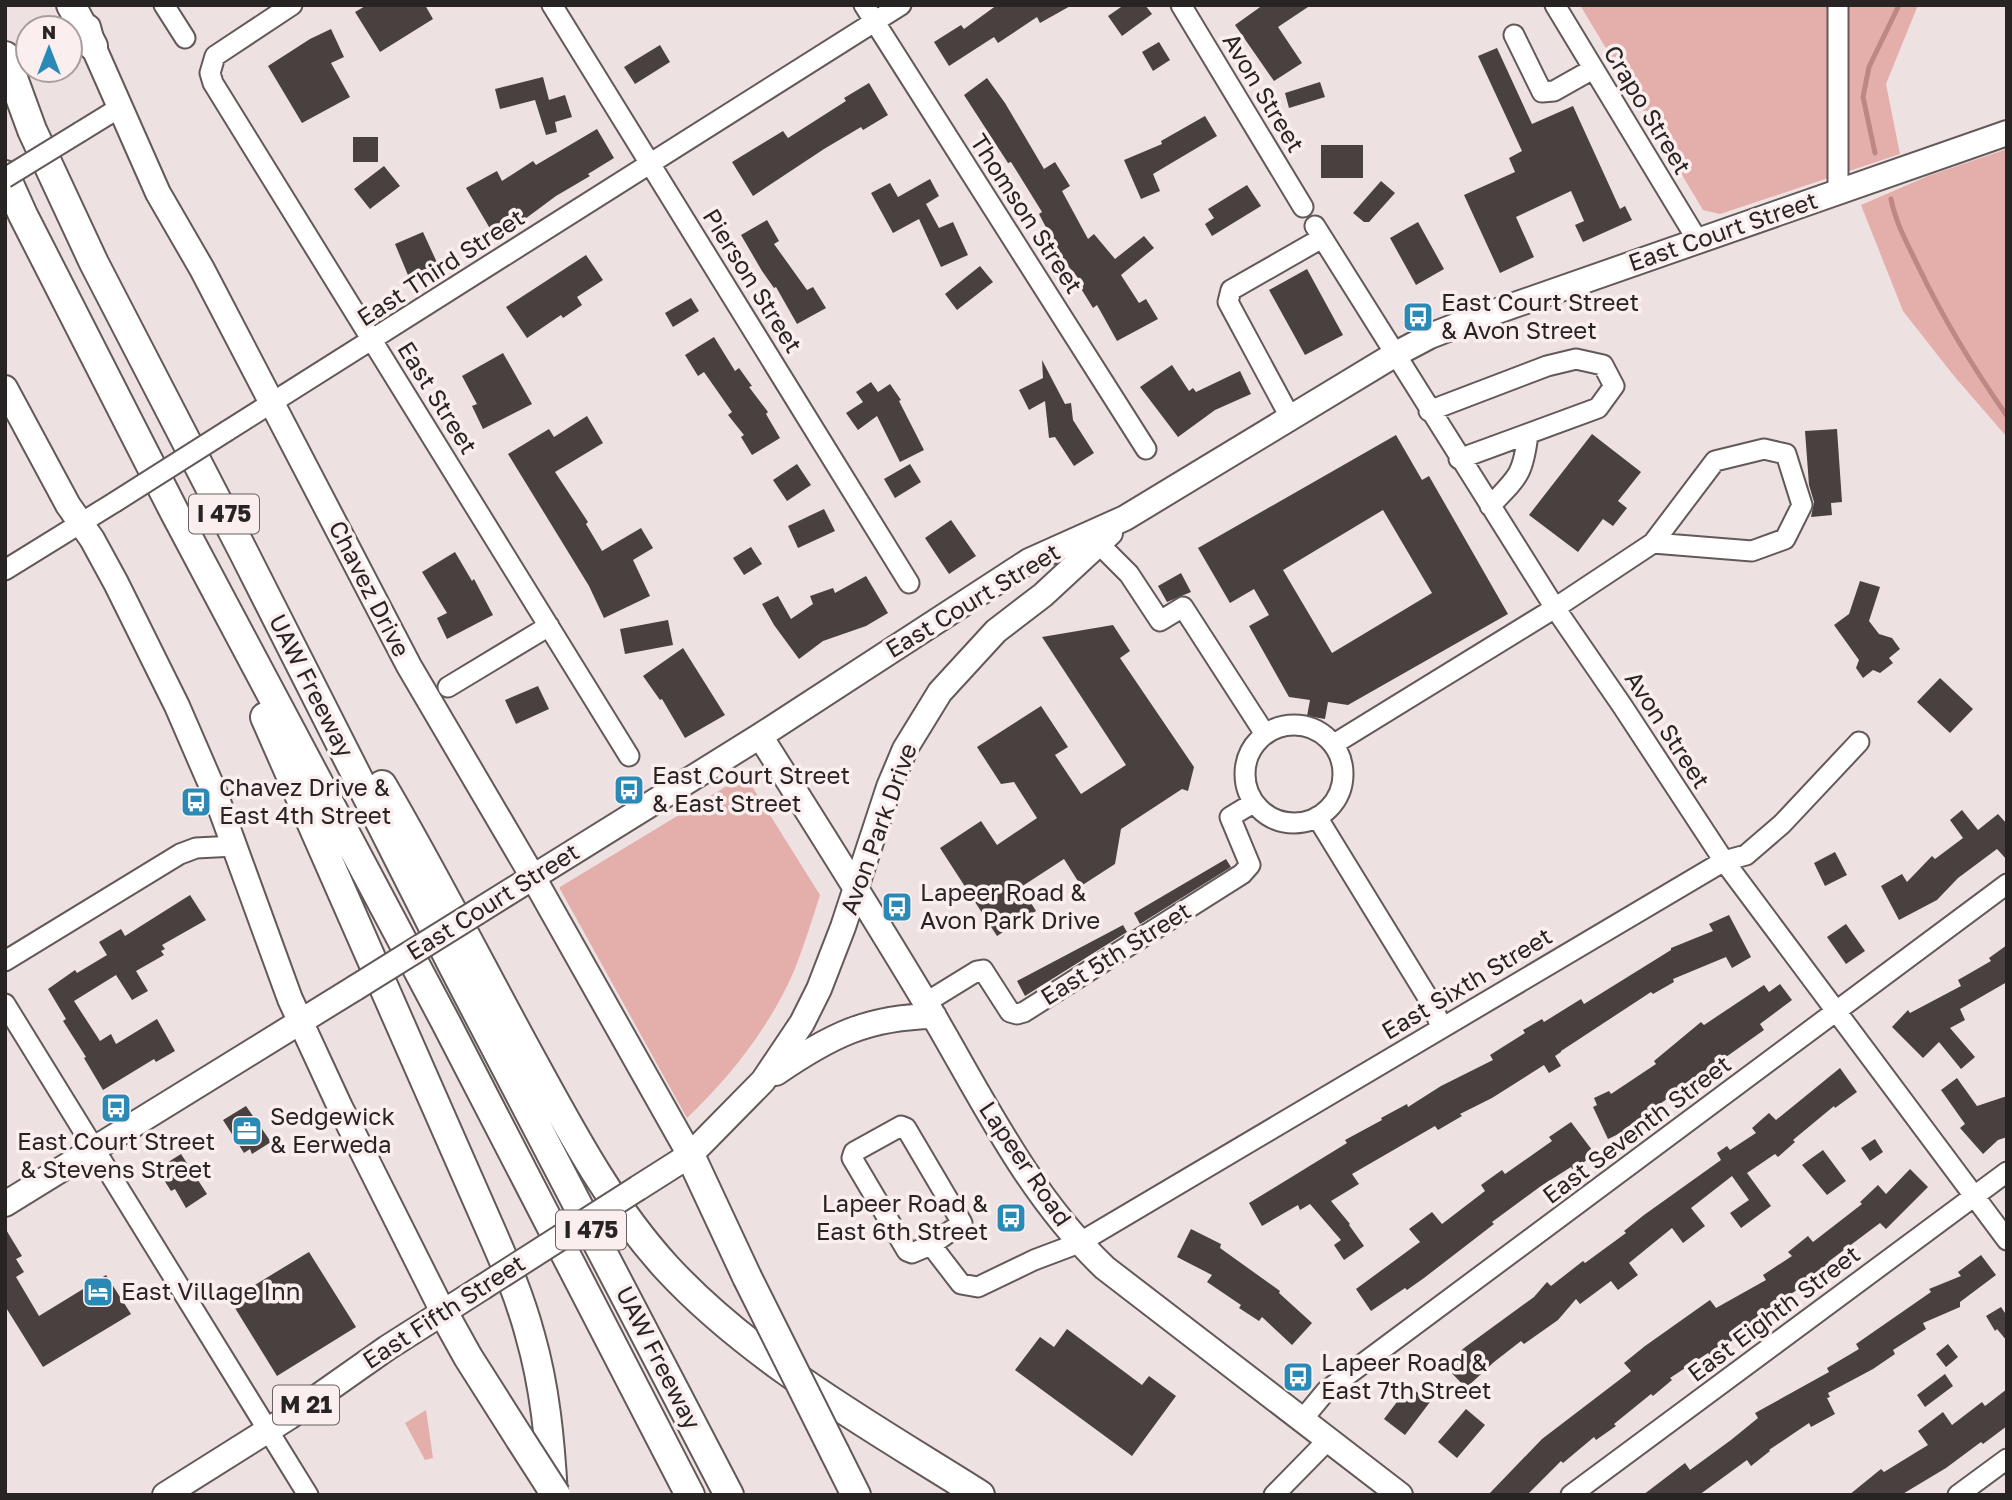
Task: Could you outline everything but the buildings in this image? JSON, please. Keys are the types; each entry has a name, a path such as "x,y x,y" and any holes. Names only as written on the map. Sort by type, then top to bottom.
{"highway":[{"path":"71,5 93,46"},
{"name":"UAW Freeway","path":"5,56 32,130 70,213 453,966 729,1495"},
{"name":"UAW Freeway","path":"5,176 176,513 444,1019 690,1495"},
{"path":"176,513 505,1264 531,1336 547,1422 555,1495"},
{"path":"243,551 393,804 577,1142 619,1209 667,1268 724,1323 963,1495"},
{"path":"690,1155 747,1277 856,1495"},
{"path":"443,1312 468,1357 555,1495"},
{"path":"858,1418 980,1495"}],"main road":[{"name":"Chavez Drive","path":"82,5 93,46 158,193 202,269 409,666 533,877 690,1155"},
{"name":"East Court Street","path":"5,1204 761,736 1029,561 1125,518 1394,355 1430,336 1466,322 2007,132"},
{"path":"5,388 68,505 98,548 177,706 205,766 300,1022 443,1312"},
{"name":"Avon Park Drive","path":"763,1081 802,1023 819,989 856,889 889,787 905,749 923,718 940,692 996,631 1027,607 1125,518"},
{"path":"1007,576 1027,607"},
{"name":"Lapeer Road","path":"761,736 929,1010 1024,1172 1079,1244 1105,1268 1400,1495"},
{"path":"690,1155 763,1081 812,1048 854,1029 929,1010"},
{"name":"East Fifth Street","path":"165,1495 268,1430 443,1312 690,1155"}],"street":[{"path":"164,5 185,38"},
{"name":"East Street","path":"292,5 222,50 211,64 213,83 629,756"},
{"name":"Pierson Street","path":"552,5 909,583"},
{"name":"East Third Street","path":"5,570 651,163 869,14 901,5"},
{"name":"Crapo Street","path":"1555,5 1698,241"},
{"path":"1838,5 1838,191"},
{"name":"Avon Street","path":"1187,8 1303,207"},
{"name":"Thomson Street","path":"869,14 1146,449"},
{"path":"1514,35 1542,92 1554,91 1593,69"},
{"path":"5,176 119,108"},
{"name":"Avon Street","path":"1290,417 1228,302 1231,290 1318,232 1555,608 1724,862 2007,1240"},
{"path":"1429,411 1547,366 1576,359 1603,365 1614,386 1598,408 1460,459"},
{"path":"1490,506 1512,485 1524,465 1528,434"},
{"path":"1334,744 1555,608 1653,543 1715,461 1764,449 1786,454 1802,505 1785,539 1752,551 1653,543"},
{"path":"1098,543 1129,573 1160,621 1183,607 1265,734"},
{"path":"448,687 549,626"},
{"path":"1289,724 1314,728 1334,744 1344,768 1340,794 1324,815 1299,824 1273,820 1253,803 1244,779 1249,754 1265,734 1289,724"},
{"name":"East Sixth Street","path":"931,1245 961,1284 978,1287 1034,1260 1079,1244 1724,862 1746,855 1783,824 1859,742"},
{"name":"East 5th Street","path":"929,1010 977,971 983,970 1010,1012 1024,1012 1242,874 1250,865 1230,817 1253,803"},
{"path":"1317,817 1433,1006 1441,1028"},
{"path":"5,961 186,851 235,846"},
{"name":"East Seventh Street","path":"1302,1420 1326,1391 2007,884"},
{"path":"5,1004 308,1495"},
{"path":"901,1126 906,1128 962,1220 961,1226 931,1245 912,1253 907,1251 852,1158 854,1152 901,1126"},
{"name":"East Eighth Street","path":"1571,1495 2007,1172"},
{"path":"1274,1495 1328,1440"},
{"path":"1958,1495 2007,1459"}],"shaded area":[{"path":"1580,5 1918,5 1886,84 1900,154 1720,214 1703,210"},
{"path":"2007,149 2007,437 1903,311 1861,205 1928,176"},
{"path":"745,775 820,895 794,971 773,1012 734,1068 687,1118 560,887"},
{"path":"426,1410 433,1458 425,1460 405,1423"}],"waterway":[{"path":"1875,153 1863,97 1869,67 1899,5"},
{"path":"1891,199 1903,234 1939,306 1971,362 2007,416"}],"place":[{"name":"East Court Street & Avon Street","path":"1418,317"},
{"name":"East Court Street & East Street","path":"629,790"},
{"name":"Chavez Drive & East 4th Street","path":"196,802"},
{"name":"Lapeer Road & Avon Park Drive","path":"897,907"},
{"name":"East Court Street & Stevens Street","path":"116,1108"},
{"name":"Sedgewick & Eerweda","path":"247,1131"},
{"name":"Lapeer Road & East 6th Street","path":"1011,1218"},
{"name":"East Village Inn","path":"98,1292"},
{"name":"Lapeer Road & East 7th Street","path":"1298,1377"}]}
